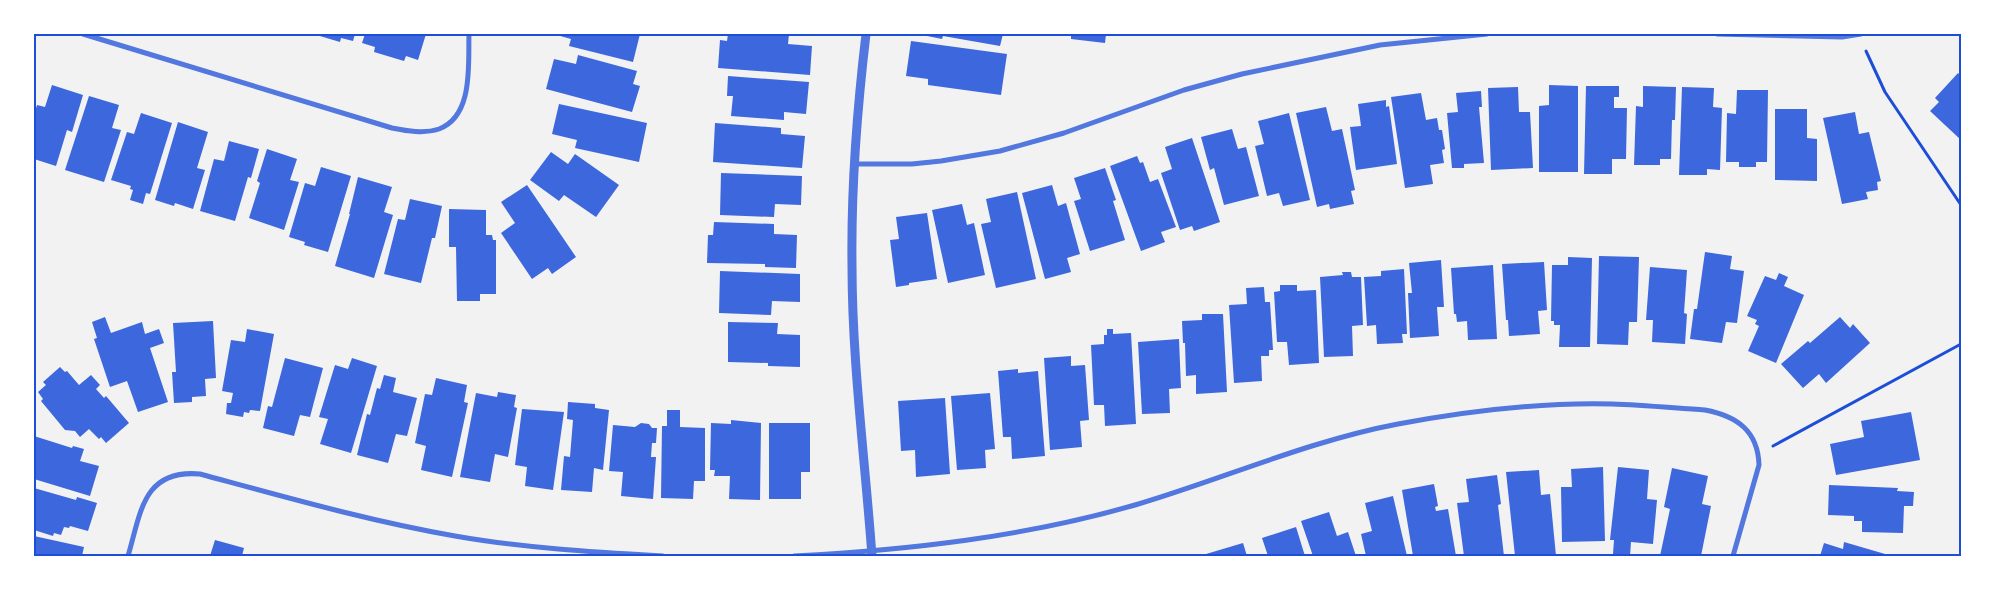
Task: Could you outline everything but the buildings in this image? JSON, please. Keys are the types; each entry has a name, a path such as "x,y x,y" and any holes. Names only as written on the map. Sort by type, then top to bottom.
{"street":[{"path":"83,34 392,128 416,132 438,129 448,123 460,111 468,70 469,34"},
{"path":"866,34 855,164 852,266 861,438 871,554"},
{"path":"855,164 912,164 941,161 1000,150 1064,133 1184,90 1242,74 1380,45 1487,34"},
{"path":"1717,34 1842,37 1860,34"},
{"path":"794,556 871,554 982,538 1088,517 1183,490 1326,441 1360,432 1448,416 1511,408 1610,404 1705,410 1724,415 1742,424 1750,434 1759,454 1759,465 1733,556"},
{"path":"128,556 142,508 154,487 172,475 185,473 200,474 346,514 456,536 528,545 663,556"}],"path":[{"path":"1860,34 1885,92 1961,205"},
{"path":"1759,454 1961,344"}]}
